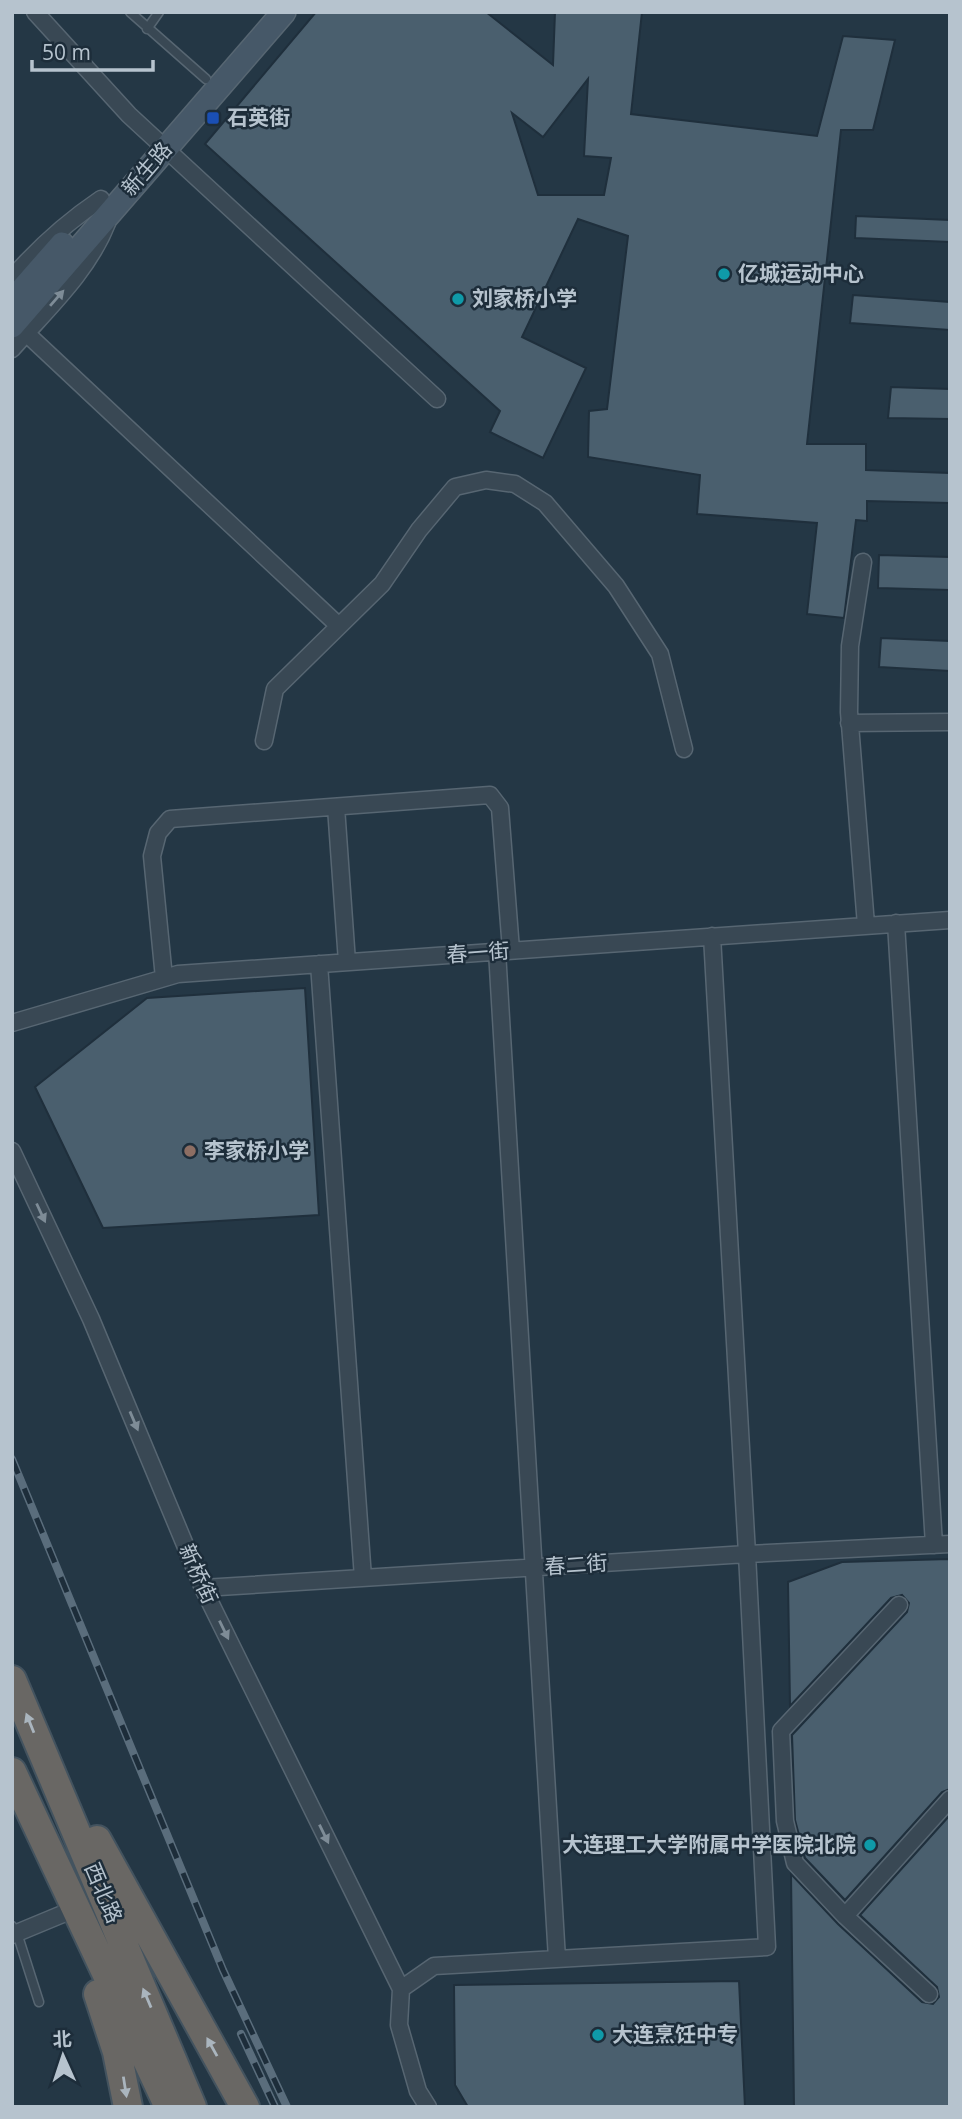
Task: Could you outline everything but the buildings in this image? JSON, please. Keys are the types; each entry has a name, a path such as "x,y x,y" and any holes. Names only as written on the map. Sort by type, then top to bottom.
{"highway":[{"name":"西北路","path":"12,1680 192,2107"},
{"path":"47,1765 83,1815 245,2107"},
{"name":"西北路","path":"16,1782 169,2107"},
{"path":"16,1782 106,2014 124,2077 128,2107"}],"main road":[{"name":"新生路","path":"160,143 206,79 264,12"},
{"name":"新生路","path":"12,301 284,12"},
{"name":"新生路","path":"19,330 106,204"}],"street":[{"path":"35,12 129,115 437,399"},
{"path":"12,278 40,246 68,221 106,204"},
{"path":"12,349 19,330 339,626"},
{"path":"264,741 275,689 382,584 419,530 455,487 486,480 515,484 545,503 616,586 660,654 684,749"},
{"path":"863,562 850,646 849,723 866,925"},
{"path":"849,723 950,722"},
{"path":"164,978 152,856 158,833 170,819 490,795 500,808 504,951 557,1959"},
{"path":"336,807 347,962"},
{"name":"春一街","path":"12,1023 178,974 950,920"},
{"path":"896,923 942,1544"},
{"path":"428,2107 418,2091 399,2025 401,1989 434,1966 767,1947 712,936"},
{"path":"319,964 363,1578"},
{"name":"新桥街","path":"12,1151 91,1319 203,1588 401,1989"},
{"name":"春二街","path":"203,1588 942,1544"},
{"path":"899,1605 781,1731 785,1821 795,1863 845,1916 929,1994"},
{"path":"845,1916 950,1799"},
{"path":"14,1932 65,1913"}],"lane":[{"path":"130,12 206,79"},
{"path":"147,29 159,12"},
{"path":"14,1932 39,2002"}],"railway":[{"path":"12,1459 223,1970 287,2107"},
{"path":"241,2034 275,2107"}],"place":[{"name":"石英街","path":"213,118"},
{"name":"亿城运动中心","path":"724,274"},
{"name":"刘家桥小学","path":"458,299"},
{"name":"李家桥小学","path":"190,1151"},
{"name":"大连理工大学附属中学医院北院","path":"870,1845"},
{"name":"大连烹饪中专","path":"598,2035"}]}
